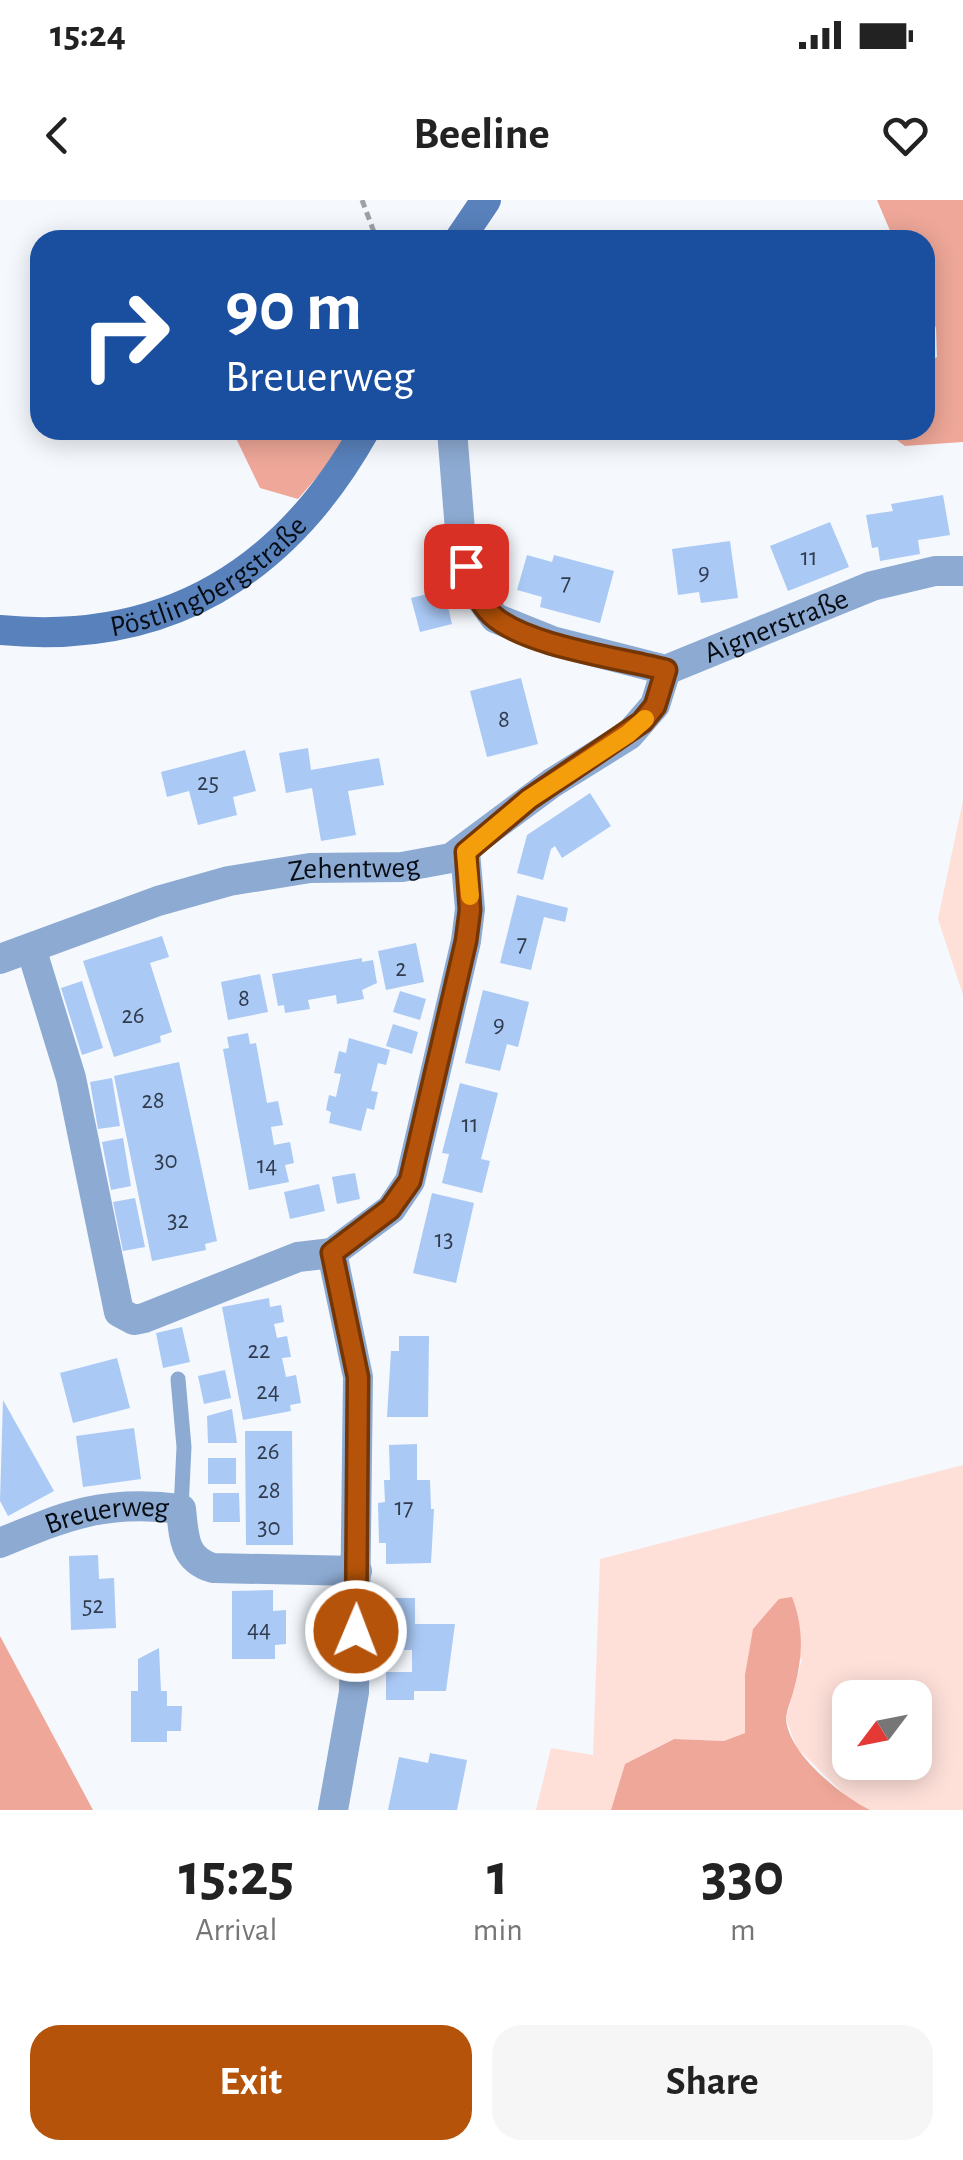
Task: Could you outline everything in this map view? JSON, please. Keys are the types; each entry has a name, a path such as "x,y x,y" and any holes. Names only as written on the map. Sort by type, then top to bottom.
{"main road":[{"path":"466,230 486,200"},
{"name":"Pöstlingbergstraße","path":"0,630 118,626 194,603 224,588 302,523 359,440"}],"street":[{"name":"Aignerstraße","path":"453,440 461,544 472,586 495,618 518,630 666,670 872,586 922,574 963,570"},
{"name":"Zehentweg","path":"0,959 158,901 229,881 310,868 402,867 437,862 466,852 540,791 642,722 655,706 666,670"},
{"path":"31,948 71,1078 119,1312 134,1320 144,1318 298,1257 332,1253 390,1209 410,1181 466,941 470,910 466,852"},
{"path":"332,1253 358,1377 354,1692 333,1810"},
{"name":"Breuerweg","path":"0,1543 100,1506 145,1504 181,1509 184,1544 200,1564 213,1568 356,1570"}],"lane":[{"path":"178,1379 184,1448 181,1509"}],"path":[{"path":"362,200 374,230"}],"shaded area":[{"path":"877,200 963,200 963,442 905,446 897,440 935,440 935,230 890,230"},
{"path":"237,440 347,440 298,499 260,488"},
{"path":"963,800 963,995 938,919"},
{"path":"963,1465 963,1810 870,1810 850,1800 797,1748 786,1719 802,1659 745,1675 745,1733 724,1741 673,1739 625,1764 611,1810 536,1810 551,1748 593,1755 600,1559"},
{"path":"792,1597 801,1643 786,1716 790,1733 818,1772 870,1810 611,1810 625,1764 674,1739 724,1741 745,1733 745,1675 753,1629 779,1599"},
{"path":"0,1636 93,1810 0,1810"}],"building":[{"path":"943,495 950,535 918,540 920,554 880,561 878,547 872,548 866,515 893,511 891,504"},
{"path":"830,522 849,567 788,591 770,546"},
{"path":"730,541 738,598 701,603 699,592 678,595 672,549"},
{"path":"527,555 552,562 554,555 614,571 600,623 540,607 542,597 517,590"},
{"path":"444,590 452,624 420,632 411,598"},
{"path":"521,678 538,744 487,757 470,691"},
{"path":"308,748 311,770 379,758 384,785 348,791 356,835 321,841 312,788 286,793 279,753"},
{"path":"245,750 256,791 233,797 237,815 198,825 189,791 167,797 161,772"},
{"path":"590,793 611,826 562,858 555,846 551,849 543,880 517,873 527,835"},
{"path":"517,895 568,908 565,922 544,917 531,970 500,963"},
{"path":"162,936 169,957 150,963 172,1032 160,1036 161,1042 114,1057 83,961"},
{"path":"416,943 424,982 386,990 378,951"},
{"path":"362,958 362,962 373,960 377,983 362,990 364,999 337,1004 336,995 308,1000 310,1009 285,1013 284,1005 278,1006 272,974"},
{"path":"260,974 268,1012 228,1020 221,982"},
{"path":"82,981 103,1048 82,1055 61,988"},
{"path":"483,990 529,1002 518,1047 507,1044 500,1071 465,1063"},
{"path":"400,991 426,999 420,1020 393,1012"},
{"path":"393,1024 418,1032 412,1054 386,1046"},
{"path":"248,1033 250,1044 256,1043 267,1103 278,1101 283,1125 271,1127 274,1145 290,1142 294,1163 285,1165 289,1182 249,1190 223,1049 229,1048 227,1037"},
{"path":"349,1038 390,1050 386,1065 378,1063 371,1091 378,1092 374,1110 367,1108 361,1131 329,1123 331,1112 326,1110 329,1095 336,1097 341,1074 334,1073 339,1051 346,1053"},
{"path":"179,1062 217,1241 205,1244 206,1250 152,1261 114,1076"},
{"path":"112,1078 120,1126 98,1129 90,1082"},
{"path":"460,1083 498,1093 481,1159 490,1161 482,1193 442,1183 449,1154 442,1153"},
{"path":"123,1138 131,1186 111,1190 102,1142"},
{"path":"355,1173 360,1199 337,1204 332,1177"},
{"path":"319,1184 325,1211 290,1219 284,1192"},
{"path":"432,1193 474,1203 456,1283 413,1273"},
{"path":"135,1198 145,1247 123,1251 113,1202"},
{"path":"269,1298 270,1307 281,1305 284,1322 274,1324 277,1338 287,1336 291,1357 282,1358 286,1377 296,1375 301,1403 290,1405 291,1411 243,1420 222,1307"},
{"path":"182,1327 190,1362 163,1368 156,1333"},
{"path":"399,1336 429,1336 428,1417 387,1417 391,1351 399,1351"},
{"path":"117,1358 130,1408 73,1423 60,1373"},
{"path":"225,1370 231,1398 204,1404 198,1376"},
{"path":"3,1400 54,1491 8,1516 0,1501"},
{"path":"232,1409 237,1443 208,1443 207,1416"},
{"path":"134,1428 141,1479 83,1487 76,1436"},
{"path":"245,1431 292,1431 293,1545 246,1545"},
{"path":"417,1444 417,1480 430,1480 434,1509 431,1563 386,1564 386,1543 379,1543 378,1503 385,1502 384,1480 390,1480 389,1445"},
{"path":"208,1458 236,1458 236,1484 208,1484"},
{"path":"213,1493 239,1493 240,1522 213,1522"},
{"path":"98,1555 99,1579 114,1578 116,1628 71,1630 69,1556"},
{"path":"273,1590 273,1611 286,1610 286,1644 275,1645 275,1659 232,1659 232,1591"},
{"path":"386,1598 415,1598 415,1624 455,1624 446,1691 414,1691 414,1700 386,1700 386,1672 412,1672 412,1650 387,1650"},
{"path":"159,1648 161,1691 167,1691 167,1706 182,1706 181,1731 167,1731 167,1742 131,1742 131,1691 138,1691 138,1659"},
{"path":"430,1753 467,1760 457,1810 388,1810 399,1757 428,1763"}],"slow traffic":[{"path":"470,896 466,852 529,799 645,719"}],"route":[{"path":"356,1631 358,1377 356,1351 332,1253 390,1209 403,1196 410,1181 466,941 470,910 466,852 529,799 642,722 655,706 666,670 518,630 495,618 481,602 466,566"}]}
